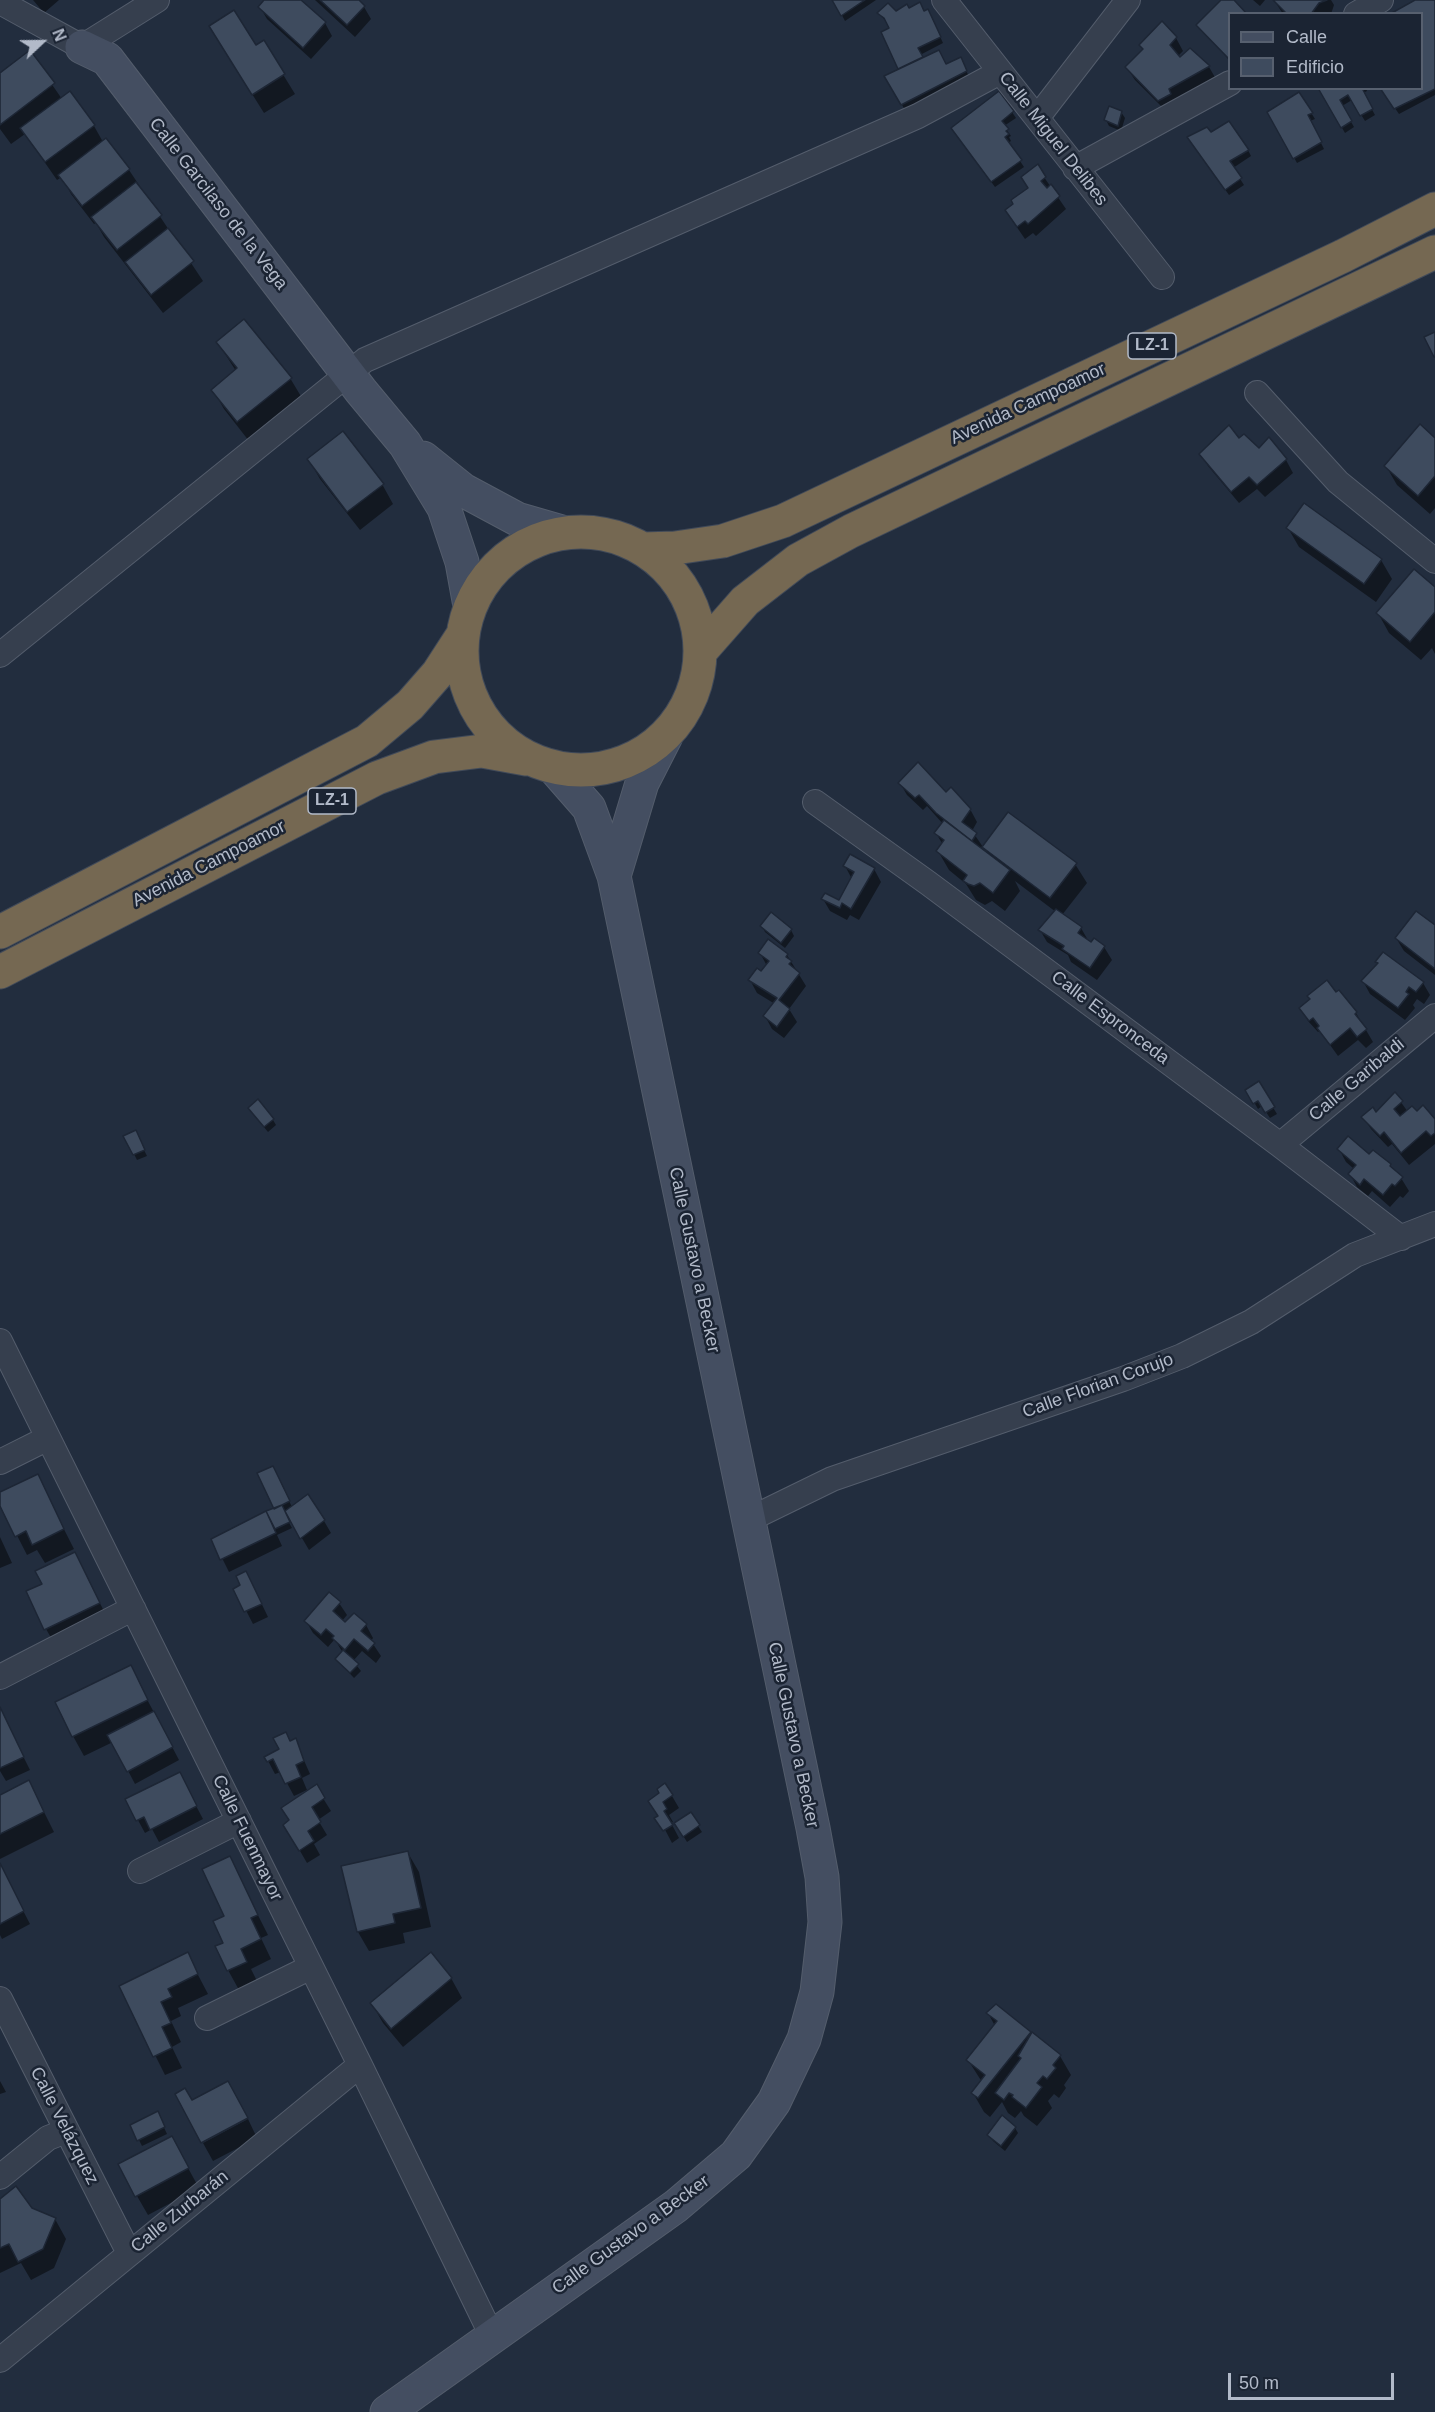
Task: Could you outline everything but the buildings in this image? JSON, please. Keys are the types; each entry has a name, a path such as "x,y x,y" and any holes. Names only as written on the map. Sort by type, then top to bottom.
{"highway":[{"name":"Avenida Campoamor","path":"643,549 675,548 723,541 783,521 1343,256 1435,209"},
{"name":"Avenida Campoamor","path":"701,651 746,602 798,560 815,550 1435,252"},
{"name":"LZ-1","path":"466,621 491,571 523,546 562,532 604,533 643,549 674,576 694,611 701,651 692,697 666,736 633,760 594,771 541,764"},
{"name":"Avenida Campoamor","path":"0,932 367,741 410,705 438,673 466,621"},
{"path":"466,621 466,685 489,728 541,764"},
{"name":"Avenida Campoamor","path":"0,972 377,778 434,757 482,750 541,764"}],"street":[{"path":"82,47 157,0"},
{"name":"Calle Miguel Delibes","path":"944,0 1162,277"},
{"path":"1037,118 1128,0"},
{"path":"1360,12 1381,0"},
{"name":"Calle Garcilaso de la Vega","path":"0,2 107,59 405,444 444,508 462,562 466,621"},
{"path":"0,655 365,360 918,116 1000,72"},
{"path":"1075,168 1228,84"},
{"path":"1257,393 1338,482 1435,561"},
{"name":"Calle Garcilaso de la Vega","path":"405,444 463,490 517,519 562,532"},
{"name":"Calle Gustavo a Becker","path":"614,876 642,783 666,736"},
{"name":"Calle Gustavo a Becker","path":"387,2412 676,2206 736,2155 774,2102 804,2039 818,1992 825,1922 822,1877 614,876 589,808 541,764"},
{"name":"Calle Espronceda","path":"815,802 928,883 1401,1238"},
{"name":"Calle Garibaldi","path":"1280,1145 1435,1016"},
{"name":"Calle Florian Corujo","path":"748,1520 832,1479 1123,1379 1182,1356 1251,1322 1355,1255 1435,1224"},
{"name":"Calle Fuenmayor","path":"0,1341 492,2336"},
{"path":"0,1462 48,1438"},
{"path":"0,1677 134,1610"},
{"path":"140,1871 239,1821"},
{"path":"207,2018 311,1967"},
{"name":"Calle Velázquez","path":"0,1999 129,2253"},
{"name":"Calle Zurbarán","path":"0,2360 360,2065"},
{"path":"0,2177 48,2138 66,2131"}]}
